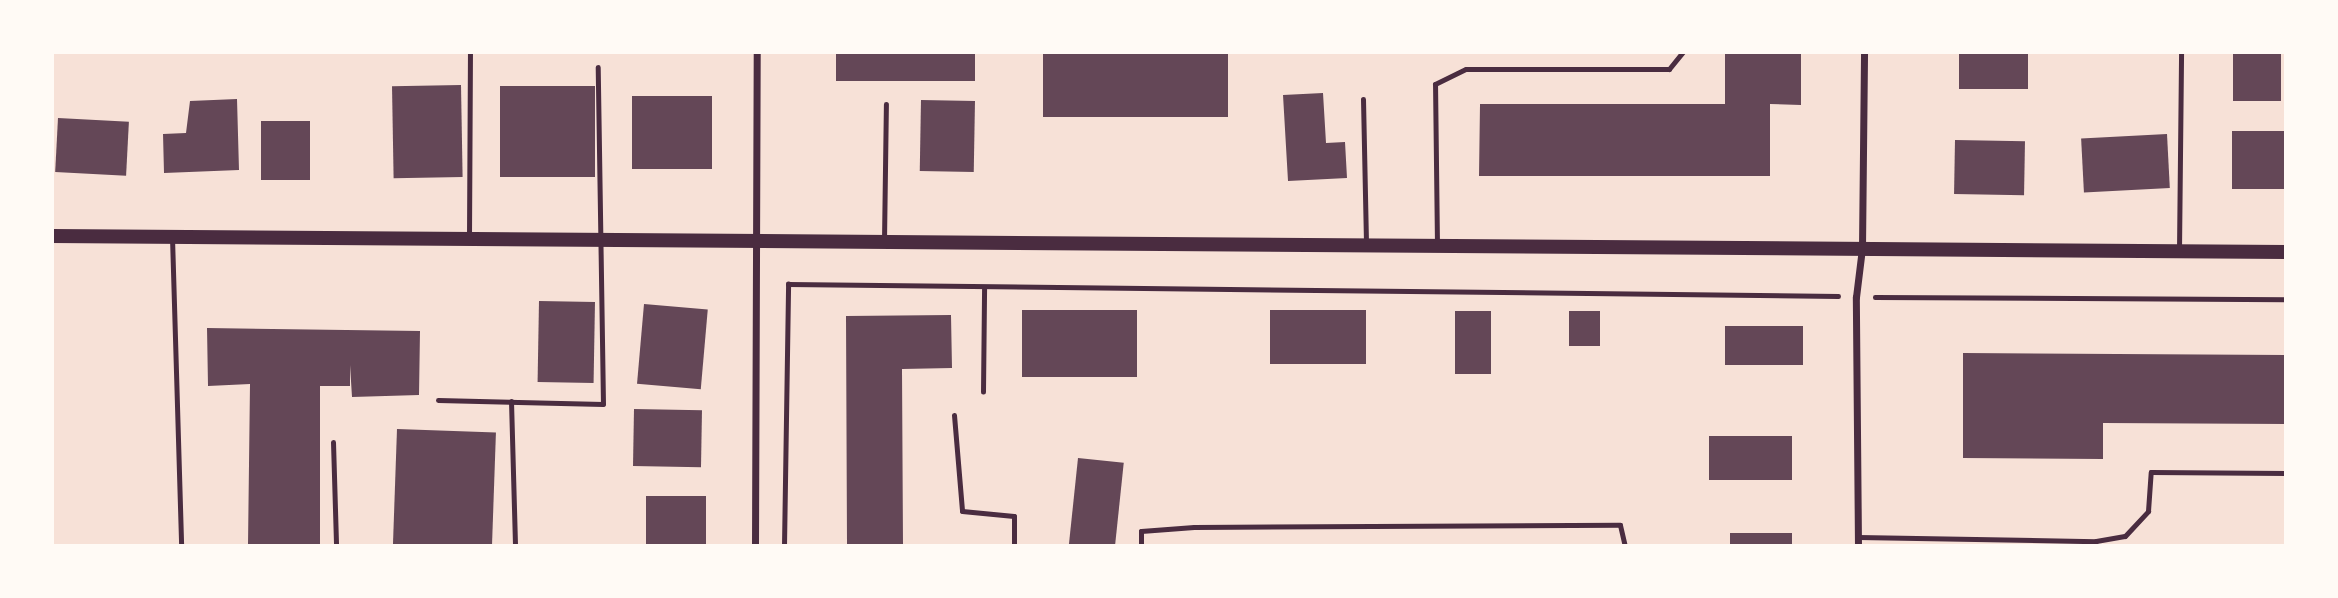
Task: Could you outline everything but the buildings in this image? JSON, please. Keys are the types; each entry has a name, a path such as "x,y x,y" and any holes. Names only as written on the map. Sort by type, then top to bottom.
{"main road":[{"path":"52,236 2286,252"}],"street":[{"path":"755,545 757,52"},
{"path":"1858,541 1856,297 1862,248 1864,52"}],"lane":[{"path":"469,238 470,52"},
{"path":"1437,245 1435,84 1466,69 1669,69 1683,52"},
{"path":"2179,251 2181,52"},
{"path":"438,400 603,404 598,67"},
{"path":"1363,99 1366,245"},
{"path":"884,241 886,104"},
{"path":"172,236 181,545"},
{"path":"511,401 515,545"},
{"path":"954,415 962,511 1014,516 1014,545"},
{"path":"333,442 336,545"},
{"path":"1858,541 2096,541 2124,536 2148,510 2151,472 2286,473"},
{"path":"1142,545 1141,531 1194,527 1579,526 1620,526 1625,545"}],"path":[{"path":"784,545 788,284 1856,297 2286,299"},
{"path":"984,288 984,393"}]}
